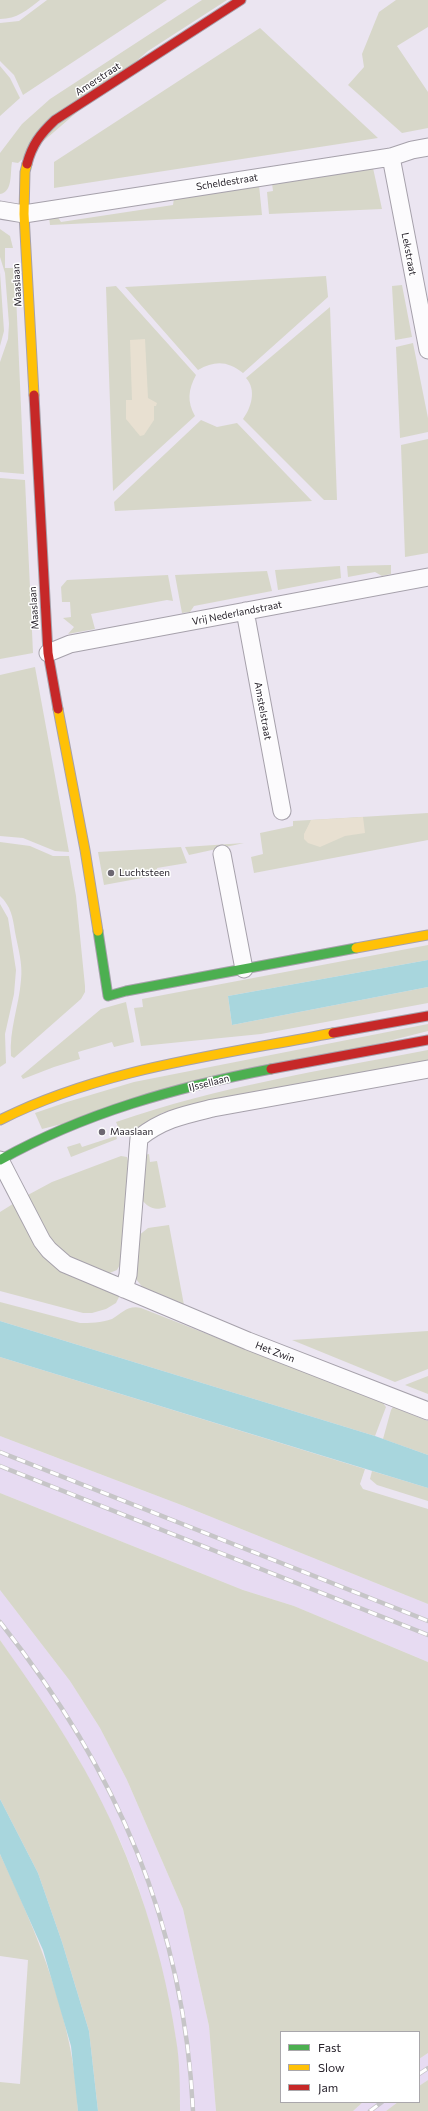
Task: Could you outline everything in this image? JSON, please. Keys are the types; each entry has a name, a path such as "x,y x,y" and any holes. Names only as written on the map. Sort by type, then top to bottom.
{"street":[{"name":"Amerstraat","path":"24,214 25,172 31,149 40,134 55,120 240,0"},
{"name":"Scheldestraat","path":"0,210 24,214 391,157 412,150 428,147"},
{"name":"Lekstraat","path":"391,157 428,350"},
{"name":"Maaslaan","path":"24,214 43,584 48,653 85,850 108,996 126,991 244,969"},
{"name":"Vrij Nederlandstraat","path":"48,653 70,644 428,577"},
{"name":"Amstelstraat","path":"244,611 282,811"},
{"path":"222,854 244,969 428,935"},
{"path":"0,1120 51,1097 99,1080 177,1063 428,1016"},
{"name":"IJssellaan","path":"0,1160 27,1145 99,1114 144,1099 257,1072 428,1040"},
{"path":"127,1290 139,1138 155,1126 178,1116 428,1069"},
{"name":"Het Zwin","path":"0,1160 42,1241 49,1250 66,1264 428,1411"}],"shaded area":[{"path":"0,0 40,0 17,16 0,19"},
{"path":"47,0 167,0 23,95 14,75 0,61 0,23 19,21"},
{"path":"202,0 227,0 148,51 18,163 12,162 9,186 4,193 0,194 0,153 22,124 50,99"},
{"path":"396,0 428,0 428,27 397,46 428,92 428,128 402,133 348,85 364,67 362,54 379,12"},
{"path":"260,28 378,138 54,188 54,162"},
{"path":"0,66 10,78 20,98 0,116"},
{"path":"373,168 382,209 269,214 267,192 273,191 272,183"},
{"path":"259,185 262,215 50,225 49,217 57,216 61,222 173,205 174,198"},
{"path":"0,229 10,236 13,248 5,248 5,268 17,268 15,272 24,474 0,472 0,362 8,339 9,324 5,273 0,257"},
{"path":"0,272 4,331 0,346"},
{"path":"326,276 328,297 243,373 232,366 221,363 216,363 198,370 125,287"},
{"path":"402,285 412,337 395,340 392,286"},
{"path":"116,286 196,375 190,391 192,411 195,416 113,491 106,287"},
{"path":"330,307 337,500 324,500 243,419 252,399 251,388 246,378"},
{"path":"413,343 428,418 428,432 400,438 396,347"},
{"path":"201,420 217,427 237,423 312,501 115,511 114,502"},
{"path":"428,439 428,553 405,557 401,445"},
{"path":"0,478 25,480 33,653 0,659"},
{"path":"391,565 391,574 382,576 375,572 348,577 347,566"},
{"path":"340,566 341,578 278,590 275,570"},
{"path":"267,571 272,591 194,606 190,612 182,613 175,575"},
{"path":"168,575 173,601 167,600 91,614 95,629 68,634 74,627 63,618 71,617 70,602 62,602 61,587 67,580"},
{"path":"35,667 69,852 55,851 23,838 0,836 0,675"},
{"path":"428,813 428,840 254,873 251,857 263,854 260,833 293,826 293,821"},
{"path":"0,842 30,846 53,856 69,856 76,896 85,986 85,992 81,999 14,1058 11,1056 11,1037 20,990 21,968 12,917 7,904 0,896"},
{"path":"244,843 189,855 185,847"},
{"path":"181,847 187,863 157,868 158,875 104,885 98,852"},
{"path":"0,904 8,918 16,970 14,994 5,1034 6,1063 0,1067"},
{"path":"428,945 428,960 228,996 232,1025 428,987 428,1003 261,1034 141,1046 134,1008 143,1007 142,999"},
{"path":"126,1002 134,1042 114,1047 112,1042 78,1052 80,1059 23,1079 21,1076 101,1009"},
{"path":"428,1024 428,1031 42,1129 35,1113 134,1082"},
{"path":"428,1050 428,1062 172,1110 162,1113 143,1126 122,1136 116,1122 193,1099 270,1080"},
{"path":"116,1136 117,1139 71,1157 67,1147 80,1143 82,1147"},
{"path":"149,1154 150,1162 157,1161 166,1207 158,1209 152,1208 141,1199 144,1155"},
{"path":"121,1156 127,1157 128,1161 122,1261 117,1270 107,1274 83,1265 56,1249 26,1196 52,1182"},
{"path":"16,1202 28,1226 120,1295 116,1303 106,1309 92,1313 83,1313 0,1291 0,1212"},
{"path":"169,1225 184,1305 144,1289 136,1279 138,1236 148,1228"},
{"path":"0,1302 80,1323 108,1320 129,1309 136,1307 141,1308 383,1403 386,1407 375,1436 0,1321"},
{"path":"428,1331 428,1369 395,1382 292,1340"},
{"path":"0,1357 365,1469 360,1484 363,1489 428,1509 428,1604 184,1506 0,1436"},
{"path":"428,1376 428,1394 405,1385"},
{"path":"393,1407 428,1421 428,1455 383,1439"},
{"path":"0,1436 184,1506 428,1604 428,1662 294,1606 243,1590 0,1493"},
{"path":"372,1471 428,1488 428,1501 377,1485 370,1479"},
{"path":"0,1493 243,1590 294,1606 428,1662 428,2053 420,2058 420,2031 280,2031 280,2103 362,2103 353,2111 216,2111 209,2026 183,1909 127,1780 100,1728 70,1681 0,1590"},
{"path":"0,1590 70,1681 100,1728 127,1780 183,1909 209,2026 216,2111 180,2111 176,2040 167,1994 151,1928 136,1880 120,1840 76,1754 0,1640"},
{"path":"0,1640 48,1710 75,1753 111,1820 126,1855 151,1928 161,1964 176,2039 180,2084 180,2111 98,2111 89,2031 62,1942 38,1873 0,1799"},
{"path":"0,1854 28,1916 52,1979 62,2011 75,2077 78,2111 0,2111 0,2082 20,2084 28,1960 0,1956"},
{"path":"428,2053 428,2080 420,2085 420,2058"},
{"path":"428,2080 428,2111 386,2111 397,2103 420,2103 420,2085"},
{"path":"362,2103 397,2103 386,2111 353,2111"}],"sand":[{"path":"145,339 148,398 157,403 156,406 154,406 154,420 144,435 140,436 126,419 126,400 132,400 130,340"},
{"path":"363,817 365,833 345,836 320,847 308,843 304,839 304,834 311,820"}],"water":[{"path":"428,960 428,987 232,1025 228,996"},
{"path":"0,1321 375,1436 428,1455 428,1488 0,1357"},
{"path":"0,1799 38,1873 62,1942 89,2031 98,2111 78,2111 71,2046 43,1950 0,1854"}],"railway":[{"path":"0,1452 428,1621"},
{"path":"0,1466 428,1635"},
{"path":"0,1622 41,1678 78,1734 110,1792 137,1851 159,1912 175,1976 187,2042 193,2111"},
{"path":"420,2073 428,2068"},
{"path":"370,2111 381,2103"}],"traffic: fast":[{"path":"98,931 108,996 126,991 356,948"},
{"path":"0,1160 32,1143 98,1115 166,1093 271,1069"}],"traffic: slow":[{"path":"27,164 25,172 24,214 34,395"},
{"path":"58,709 85,850 98,931"},
{"path":"356,948 428,935"},
{"path":"0,1120 39,1102 121,1075 206,1056 333,1033"}],"traffic: jam":[{"path":"27,164 31,151 37,140 55,120 241,0"},
{"path":"34,395 48,653 58,709"},
{"path":"333,1033 428,1016"},
{"path":"271,1069 428,1040"}],"place":[{"name":"Luchtsteen","path":"111,873"},
{"name":"Maaslaan","path":"102,1132"}]}
